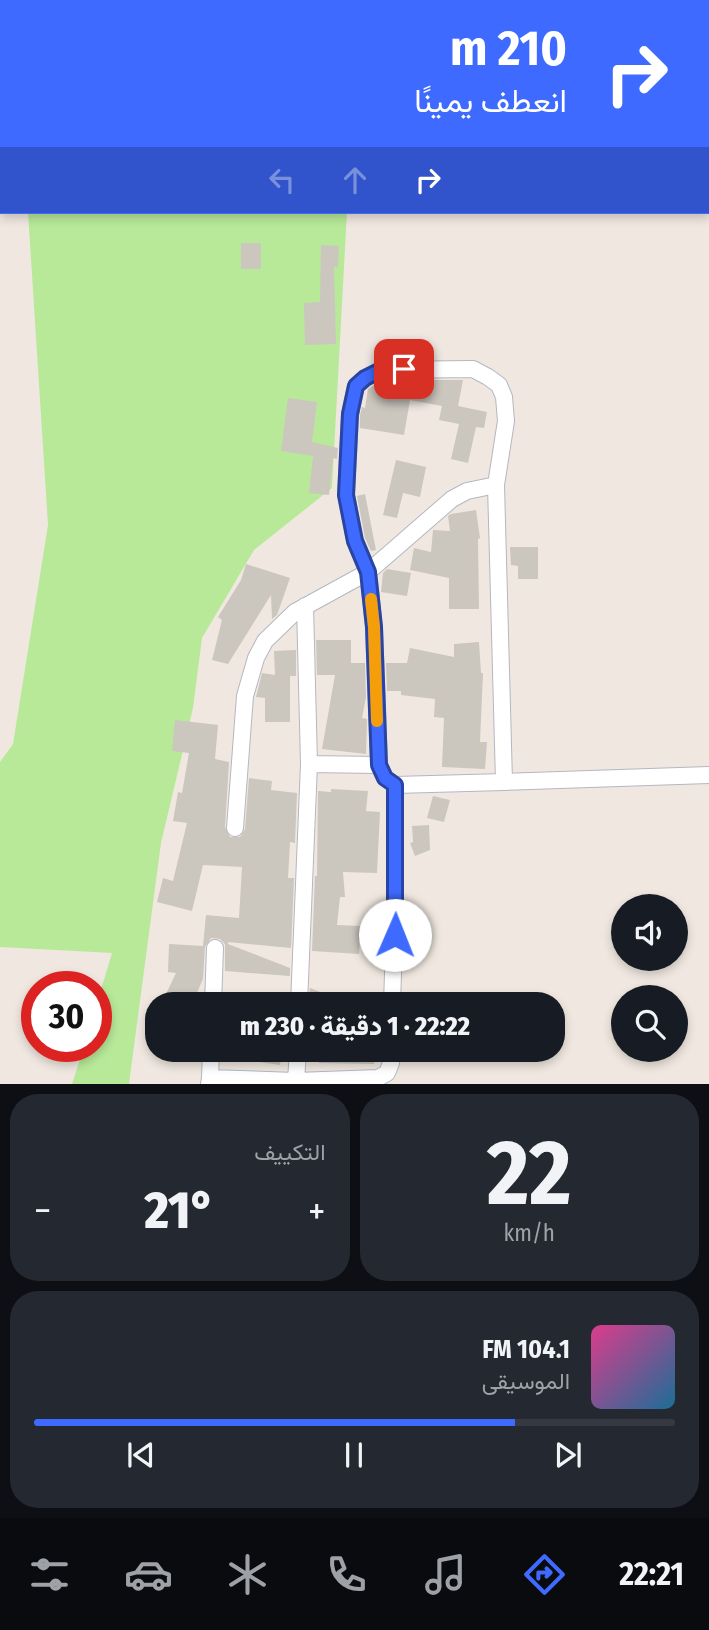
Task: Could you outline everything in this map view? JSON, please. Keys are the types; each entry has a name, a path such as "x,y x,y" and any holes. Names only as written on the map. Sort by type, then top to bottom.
{"street":[{"path":"504,782 496,485 506,421 504,397 499,386 473,369 381,370 356,386 350,414 346,495 355,541 368,572 374,627 379,765 385,778 395,785 504,782 709,775"},
{"path":"235,828 246,696 256,658 265,641 295,612 368,572 452,499 467,491 496,485"},
{"path":"300,992 309,764 305,606"},
{"path":"309,764 379,765"},
{"path":"393,992 396,912 395,785"},
{"path":"213,992 215,948"},
{"path":"210,1062 209,1081 378,1079 387,1073 391,1062"},
{"path":"296,1081 297,1062"}],"green space":[{"path":"28,214 347,214 332,488 254,550 202,638 193,708 161,843 129,1084 72,1084 79,1062 112,1062 112,971 107,971 112,953 0,947 0,762 13,744 48,525"}],"building":[{"path":"241,243 261,243 261,269 241,269"},
{"path":"321,245 339,246 338,267 334,267 336,344 305,345 304,303 320,302"},
{"path":"406,380 463,380 458,406 487,412 484,428 476,427 468,463 451,459 459,424 439,420 442,406 410,400 404,435 360,428 360,415 362,407 365,408 368,389 375,385 404,389"},
{"path":"288,398 317,402 312,442 338,448 337,459 333,458 329,495 309,493 313,456 281,451"},
{"path":"396,460 426,467 420,497 403,493 397,518 383,515"},
{"path":"365,494 376,550 371,551 365,538 357,496"},
{"path":"476,510 480,538 479,609 449,609 449,578 410,570 414,548 431,552 433,530 450,531 448,516"},
{"path":"510,547 538,547 538,579 518,579 518,566 511,565"},
{"path":"246,564 290,578 277,615 272,619 271,595 228,664 212,660 222,620 218,617 241,580"},
{"path":"387,569 411,573 407,596 381,592 383,573"},
{"path":"316,640 351,640 351,663 365,663 366,697 362,718 367,719 366,754 322,749 335,675 317,675"},
{"path":"479,642 483,673 480,742 487,742 485,769 442,767 444,718 434,717 435,699 401,695 401,691 387,691 386,663 407,663 410,648 454,657 454,644"},
{"path":"296,650 296,676 290,676 290,722 265,722 265,698 256,697 262,673 275,675 274,651"},
{"path":"175,720 218,725 215,759 229,762 225,827 230,837 240,837 245,829 249,778 272,781 271,790 297,793 295,843 290,842 288,878 294,878 291,948 228,942 290,968 290,976 225,971 225,944 220,939 211,938 205,947 203,979 197,992 167,992 176,973 168,972 169,944 203,946 206,915 239,918 242,867 203,865 192,911 157,902 163,878 173,881 187,823 173,821 178,792 182,793 189,753 172,751"},
{"path":"331,789 368,791 366,811 380,812 377,873 343,872 345,897 340,897 337,925 361,926 359,954 312,951 317,876 318,791 331,792"},
{"path":"433,796 450,800 444,822 427,818"},
{"path":"429,825 430,850 415,856 410,843 413,842 412,826"},
{"path":"258,1062 280,1062 280,1065"},
{"path":"319,1062 374,1062 374,1064"}],"slow traffic":[{"path":"371,599 377,721"}],"route":[{"path":"395,935 395,785 385,778 379,765 374,627 368,572 355,541 346,495 350,414 356,386 381,370 404,369"}]}
